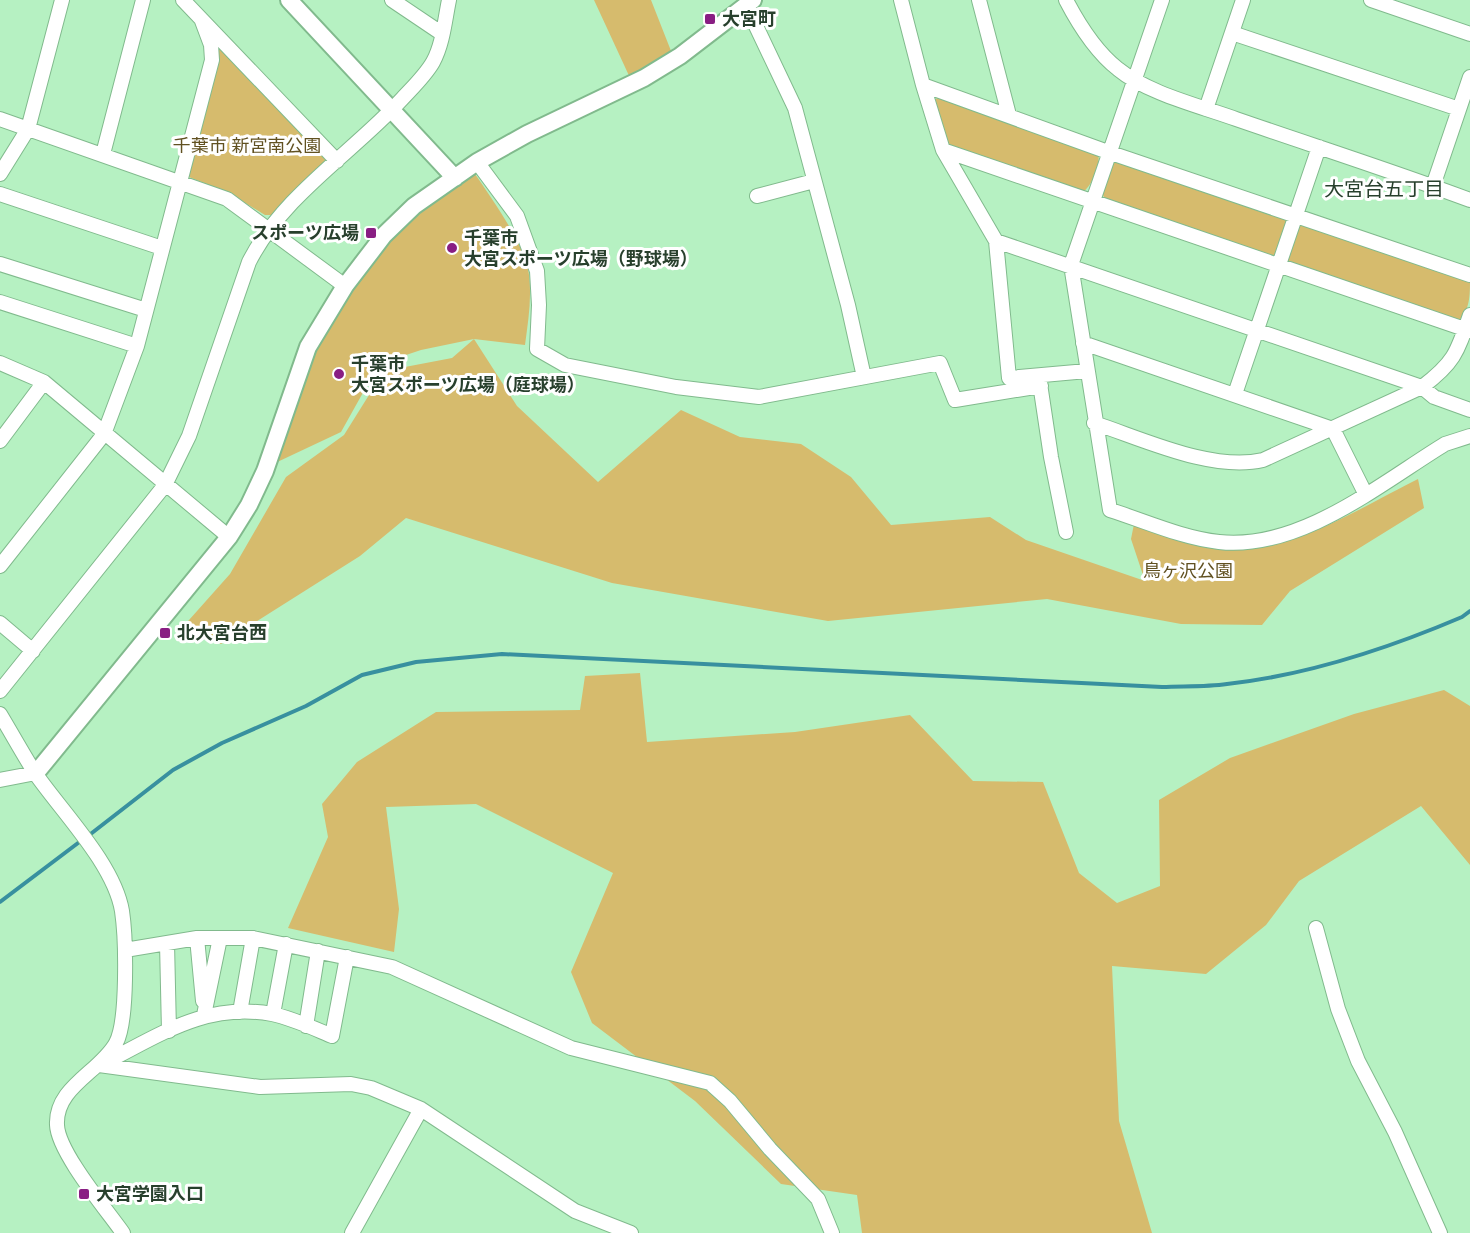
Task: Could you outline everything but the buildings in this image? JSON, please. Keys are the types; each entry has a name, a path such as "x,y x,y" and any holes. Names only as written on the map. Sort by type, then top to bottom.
{"street":[{"path":"0,174 28,129 62,0"},
{"path":"103,154 143,0"},
{"path":"183,0 337,161"},
{"path":"289,0 455,178"},
{"path":"392,0 441,33"},
{"path":"0,691 165,484 189,436 249,262 269,228 284,210 392,110 434,61 449,0"},
{"path":"901,0 943,150 996,241 1009,378 1040,381"},
{"path":"979,0 1009,115"},
{"path":"1066,0 1086,34 1100,52 1117,69 1135,81 1206,109 1470,200"},
{"path":"1162,0 1071,265 1094,423 1110,510 1194,537 1244,543 1288,534 1332,514 1445,444 1470,436"},
{"path":"1206,109 1243,0"},
{"path":"1371,0 1470,34"},
{"path":"0,780 36,773 229,537 249,505 265,471 309,347 345,286 384,235 414,206 477,162 527,134 644,78 680,56 749,3 795,108 848,305 864,377"},
{"path":"0,566 104,434 137,346 212,60 211,45 202,21"},
{"path":"1232,33 1459,109"},
{"path":"1433,186 1470,77"},
{"path":"923,85 1108,152 1470,275"},
{"path":"0,119 227,199 345,286"},
{"path":"1235,394 1319,147"},
{"path":"943,150 1468,330"},
{"path":"477,162 517,216 537,271 539,305 537,349 564,365 676,387 759,397 940,363 955,400 1087,371"},
{"path":"757,196 814,181"},
{"path":"0,194 162,248"},
{"path":"996,241 1422,387 1434,397 1470,410"},
{"path":"0,264 146,310"},
{"path":"0,302 137,346"},
{"path":"1094,423 1211,461 1229,464 1248,463 1270,457 1422,387 1446,370 1454,360 1468,330 1470,315"},
{"path":"1083,343 1333,429 1365,493"},
{"path":"0,363 44,382 229,537"},
{"path":"1040,381 1051,457 1066,532"},
{"path":"0,441 44,382"},
{"path":"0,623 33,651"},
{"path":"0,714 36,773 88,843 119,897 125,950 122,1025 117,1042 99,1065 59,1103 57,1125 69,1156 123,1233"},
{"path":"1316,928 1338,1009 1358,1061 1395,1132 1440,1233"},
{"path":"125,950 197,938 253,938 392,967 571,1047 710,1083 730,1101 770,1149 818,1199 832,1233"},
{"path":"197,938 204,1015"},
{"path":"204,1015 220,938"},
{"path":"240,1012 253,938"},
{"path":"167,943 169,1030"},
{"path":"273,1014 286,944"},
{"path":"306,1026 318,951"},
{"path":"99,1065 204,1015 240,1012 273,1014 332,1036 346,957"},
{"path":"99,1065 260,1087 351,1084 385,1092 421,1109 575,1211 631,1233"},
{"path":"352,1233 421,1109"}],"green space":[{"path":"594,0 651,0 673,56 631,80"},
{"name":"千葉市 新宮南公園","path":"223,47 325,157 325,162 271,215 265,215 227,192 189,177 188,173 218,58 218,48"},
{"path":"938,98 1098,153 1097,169 1092,180 1082,193 943,143 930,101"},
{"path":"1118,161 1285,217 1288,223 1279,254 1272,258 1105,199 1102,193 1113,162"},
{"name":"千葉市 大宮スポーツ広場（野球場）","path":"475,174 522,250 527,263 530,293 525,345 474,339 421,350 379,364 341,432 273,464 299,384 329,321 399,230 414,216"},
{"path":"1304,223 1470,280 1465,312 1458,321 1290,263 1287,259 1298,226"},
{"name":"鳥ヶ沢公園","path":"474,339 517,406 598,482 681,410 740,437 801,444 851,477 891,525 990,517 1026,540 1145,581 1131,539 1134,524 1208,544 1232,548 1253,548 1277,544 1327,526 1418,479 1424,508 1290,591 1262,625 1181,624 1047,599 828,621 612,583 406,518 360,556 221,644 181,629 230,574 286,477 344,435 384,371 452,358"},
{"path":"640,673 647,742 795,732 910,715 973,781 1043,782 1079,873 1117,903 1160,886 1159,800 1230,758 1354,714 1444,690 1470,706 1470,865 1421,806 1299,881 1266,925 1206,974 1112,966 1119,1121 1152,1233 862,1233 857,1195 781,1184 695,1101 592,1023 571,972 613,873 476,804 386,807 399,909 394,952 288,928 328,837 322,804 357,762 436,712 580,710 585,676"}],"waterway":[{"path":"88,836 173,770 222,743 306,706 362,675 416,662 502,654 1162,687 1203,686 1258,680 1347,659 1434,629 1470,611"},
{"path":"0,902 82,840"}],"place":[{"name":"大宮町","path":"710,19"},
{"name":"スポーツ広場","path":"371,233"},
{"name":"千葉市 大宮スポーツ広場（野球場）","path":"452,248"},
{"name":"千葉市 大宮スポーツ広場（庭球場）","path":"339,374"},
{"name":"北大宮台西","path":"165,633"},
{"name":"大宮学園入口","path":"84,1194"}],"district":[{"name":"大宮台五丁目","path":"1384,189"}]}
